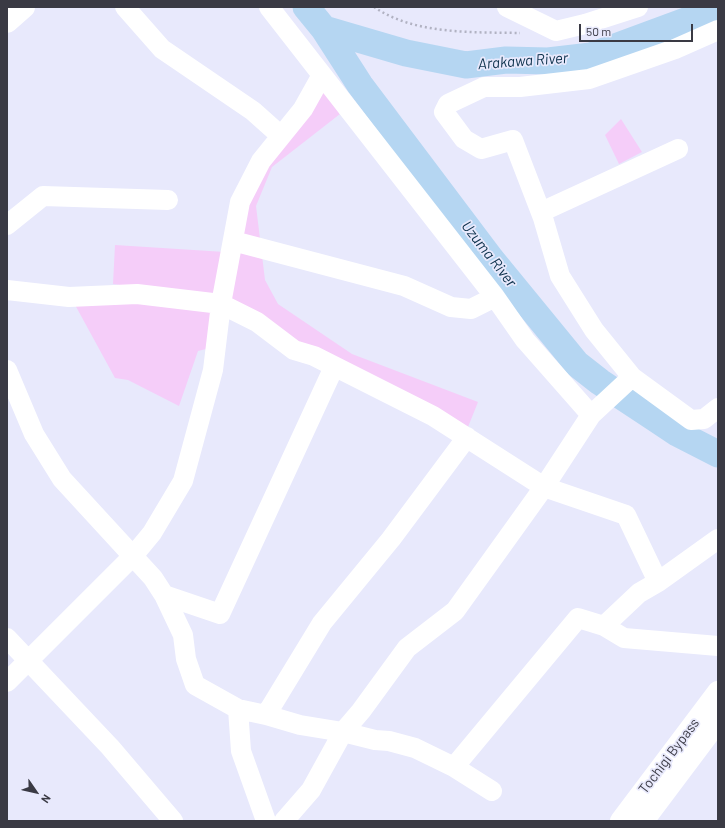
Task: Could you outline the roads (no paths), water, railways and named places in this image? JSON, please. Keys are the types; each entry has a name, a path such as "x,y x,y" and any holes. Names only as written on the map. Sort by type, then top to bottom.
{"main road":[{"path":"7,22 24,7"},
{"name":"Tochigi Bypass","path":"621,821 718,692"},
{"name":"Tochigi Bypass","path":"643,821 718,721"}],"street":[{"path":"124,7 162,48 253,111 281,136"},
{"path":"269,7 495,297 525,340 595,412"},
{"path":"507,7 556,31 638,7"},
{"path":"718,30 674,49 590,79 520,87 484,87 448,104 444,112 464,139 481,149 513,140 541,212 560,276 627,382 692,420 704,419 718,408"},
{"path":"7,682 132,556 152,533 184,481 213,370 221,304 240,202 261,161 303,109 322,76"},
{"path":"541,212 678,149"},
{"path":"7,225 43,196 168,200"},
{"path":"233,241 404,286 451,307 471,309 495,297"},
{"path":"7,290 69,297 137,294 221,304 257,322 294,350 314,356 432,416 544,487 626,515 658,582"},
{"path":"164,595 220,614 334,367"},
{"path":"7,370 34,434 62,479 153,578 164,595 183,635 186,659 195,684 238,709 300,725 343,732 415,748 454,767 492,791"},
{"path":"284,821 311,790 343,732 360,712 407,648 455,611 544,487 595,412 627,382"},
{"path":"266,715 322,622 391,539 467,437"},
{"path":"604,626 639,594 718,539"},
{"path":"454,767 578,618 604,626 624,638 718,646"},
{"path":"7,638 110,747 173,821"},
{"path":"238,709 241,751 266,821"}],"waterway":[{"name":"Uzuma River","path":"306,7 324,29 360,85 491,259 577,364 600,382 677,433 718,454"},
{"name":"Arakawa River","path":"324,29 406,53 466,65 506,60 548,61 591,56 718,9"}]}
